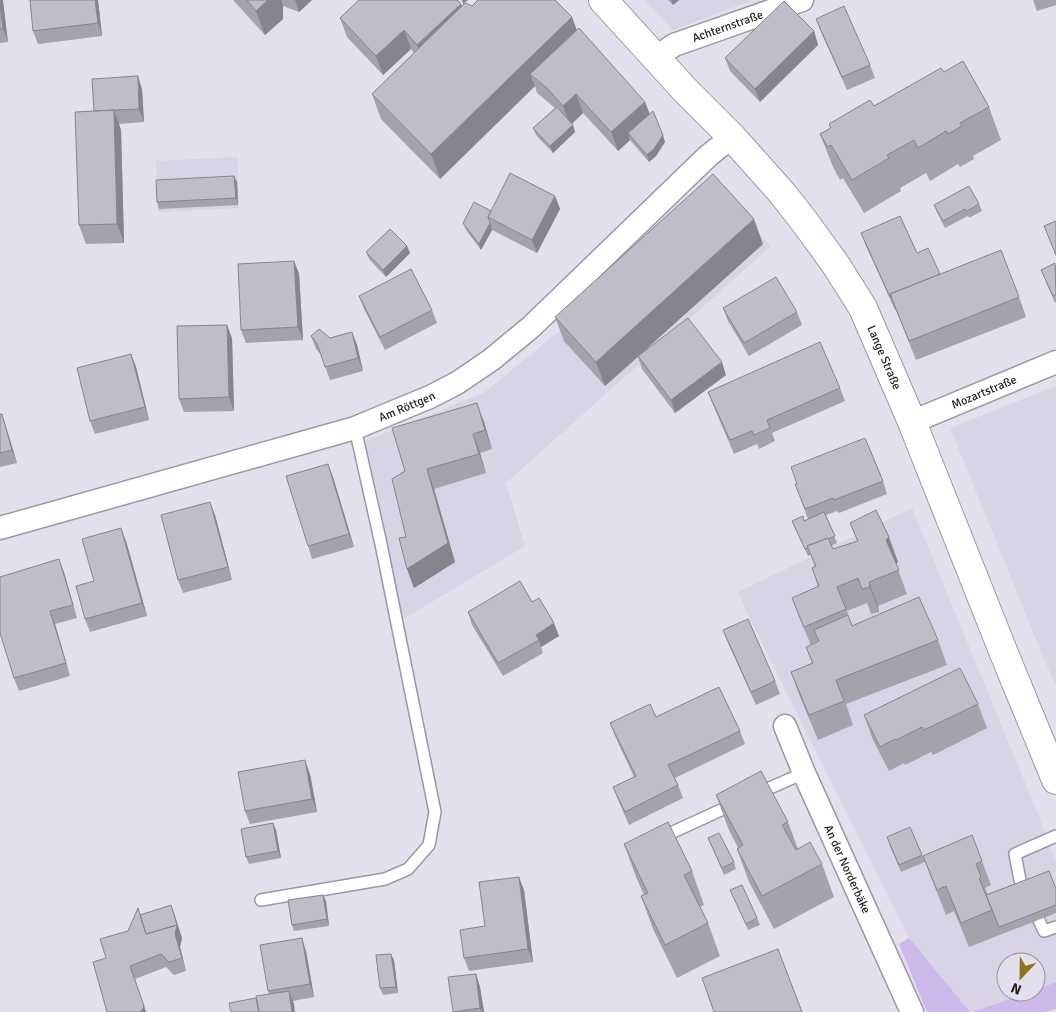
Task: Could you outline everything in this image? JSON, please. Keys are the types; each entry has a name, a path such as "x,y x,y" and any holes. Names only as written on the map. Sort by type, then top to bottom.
{"street":[{"name":"Lange Straße","path":"603,0 782,193 836,265 863,308 912,422 1056,780"},
{"name":"Achternstraße","path":"656,58 674,45 802,0"},
{"name":"Am Röttgen","path":"0,528 355,428 430,397 456,383 491,360 531,327 708,156 732,137"},
{"name":"Mozartstraße","path":"912,422 1056,362"},
{"name":"An der Norderbäke","path":"785,726 912,1012"}],"lane":[{"path":"261,900 385,879 408,869 429,845 435,812 383,554 355,428"},
{"path":"654,840 804,772"},
{"path":"1020,880 1015,854 1056,836"},
{"path":"1035,912 1044,931 1056,927"}],"shaded area":[{"path":"645,0 753,0 673,30"},
{"path":"237,157 239,208 158,212 156,161"},
{"path":"724,196 771,246 506,483 525,546 402,620 363,442 485,392"},
{"path":"1056,386 1056,686 950,428"},
{"path":"912,508 1038,814 1056,863 1056,982 1046,986 1046,952 996,952 996,1002 1001,1002 970,1012 909,938 738,592"},
{"path":"909,938 970,1012 927,1012 899,944"},
{"path":"1056,982 1056,1009 1045,1012 973,1012 1001,1002 1046,1002 1046,986"}],"building":[{"path":"30,0 95,0 98,23 33,31"},
{"path":"247,0 268,0 256,11"},
{"path":"359,0 457,0 461,4 417,45 404,30 376,56 340,18"},
{"path":"478,0 555,0 572,17 431,154 372,94 465,3 472,6"},
{"path":"784,1 814,31 755,89 725,58"},
{"path":"0,3 3,29 0,29"},
{"path":"844,6 870,65 842,77 816,19"},
{"path":"579,28 645,102 611,132 576,94 563,106 548,89 530,74"},
{"path":"963,61 989,107 960,123 962,126 948,134 946,131 918,148 914,140 887,155 889,158 852,180 831,145 828,147 820,134 831,128 829,124 870,100 874,106 941,68 944,72"},
{"path":"138,76 139,109 94,111 92,79"},
{"path":"557,107 573,125 550,146 533,128"},
{"path":"114,110 117,224 79,225 75,112"},
{"path":"653,111 663,135 654,149 647,155 628,133"},
{"path":"510,173 555,196 532,240 488,217"},
{"path":"713,174 754,219 596,362 555,317"},
{"path":"234,176 236,198 157,202 156,180"},
{"path":"969,186 979,204 943,221 934,205"},
{"path":"474,202 491,211 488,217 490,223 479,244 463,223"},
{"path":"900,216 917,253 928,248 940,274 890,294 892,297 890,297 861,233"},
{"path":"1056,221 1056,255 1044,226"},
{"path":"390,229 407,246 383,270 366,252"},
{"path":"1001,250 1019,297 909,341 890,294"},
{"path":"294,261 298,327 241,330 238,264"},
{"path":"1055,263 1056,294 1053,296 1041,270"},
{"path":"411,269 432,310 380,337 359,296"},
{"path":"776,277 797,312 744,343 723,308"},
{"path":"688,318 722,362 671,400 638,356"},
{"path":"227,325 229,397 179,399 177,326"},
{"path":"319,329 330,338 352,332 358,358 325,367 317,343 311,336"},
{"path":"820,342 840,388 767,420 770,428 754,435 752,431 730,440 708,392"},
{"path":"131,354 145,407 90,421 77,368"},
{"path":"477,403 485,430 473,434 479,454 427,469 448,543 407,569 399,538 406,537 392,479 405,471 392,428"},
{"path":"0,414 2,414 12,450 0,453"},
{"path":"865,438 883,481 805,509 795,484 797,484 791,467"},
{"path":"328,464 349,534 308,546 286,476"},
{"path":"210,502 228,567 178,580 161,515"},
{"path":"876,510 889,537 886,540 899,570 869,582 870,587 862,589 858,578 837,587 846,609 804,627 792,598 819,586 812,568 816,566 807,546 828,538 833,549 858,541 850,523"},
{"path":"824,512 835,536 807,546 808,548 805,549 792,521 803,516 804,521"},
{"path":"121,528 142,603 85,619 76,586 94,581 82,539"},
{"path":"59,559 73,605 50,611 66,663 14,678 0,633 0,577"},
{"path":"520,581 532,602 539,598 554,623 536,635 539,640 498,663 468,612"},
{"path":"919,597 938,640 836,680 844,701 809,715 791,672 813,663 806,647 819,641 814,630 848,615 852,626"},
{"path":"748,619 775,681 751,692 723,630"},
{"path":"960,668 978,704 924,730 922,727 880,747 864,715"},
{"path":"719,687 740,731 668,765 678,785 625,812 613,787 636,776 610,723 650,704 656,717"},
{"path":"305,760 312,799 245,811 238,772"},
{"path":"761,771 788,822 782,825 796,850 810,842 822,864 762,896 737,849 743,845 716,795"},
{"path":"668,822 692,871 684,875 708,923 665,945 641,896 648,893 624,844"},
{"path":"273,823 278,851 246,857 241,829"},
{"path":"910,827 922,855 899,865 887,837"},
{"path":"719,833 734,862 722,868 708,838"},
{"path":"972,835 982,861 976,864 981,877 979,878 992,910 961,923 946,886 937,890 923,856"},
{"path":"1049,871 1056,889 1056,905 999,927 986,895"},
{"path":"519,877 528,949 464,958 460,930 485,926 479,882"},
{"path":"742,885 757,918 746,924 730,890"},
{"path":"323,895 327,919 292,925 288,900"},
{"path":"171,905 179,931 177,925 146,934 140,915"},
{"path":"138,908 146,934 177,925 175,934 182,958 169,962 161,954 130,966 144,1006 141,1012 107,1012 93,962 106,958 100,939 128,931"},
{"path":"302,938 310,984 268,991 260,945"},
{"path":"778,949 802,1012 714,1012 702,978"},
{"path":"391,954 396,987 380,988 376,955"},
{"path":"476,974 480,1008 453,1012 448,977"},
{"path":"289,991 292,1012 259,1012 256,996"},
{"path":"256,998 259,1012 231,1012 229,1003"}]}
